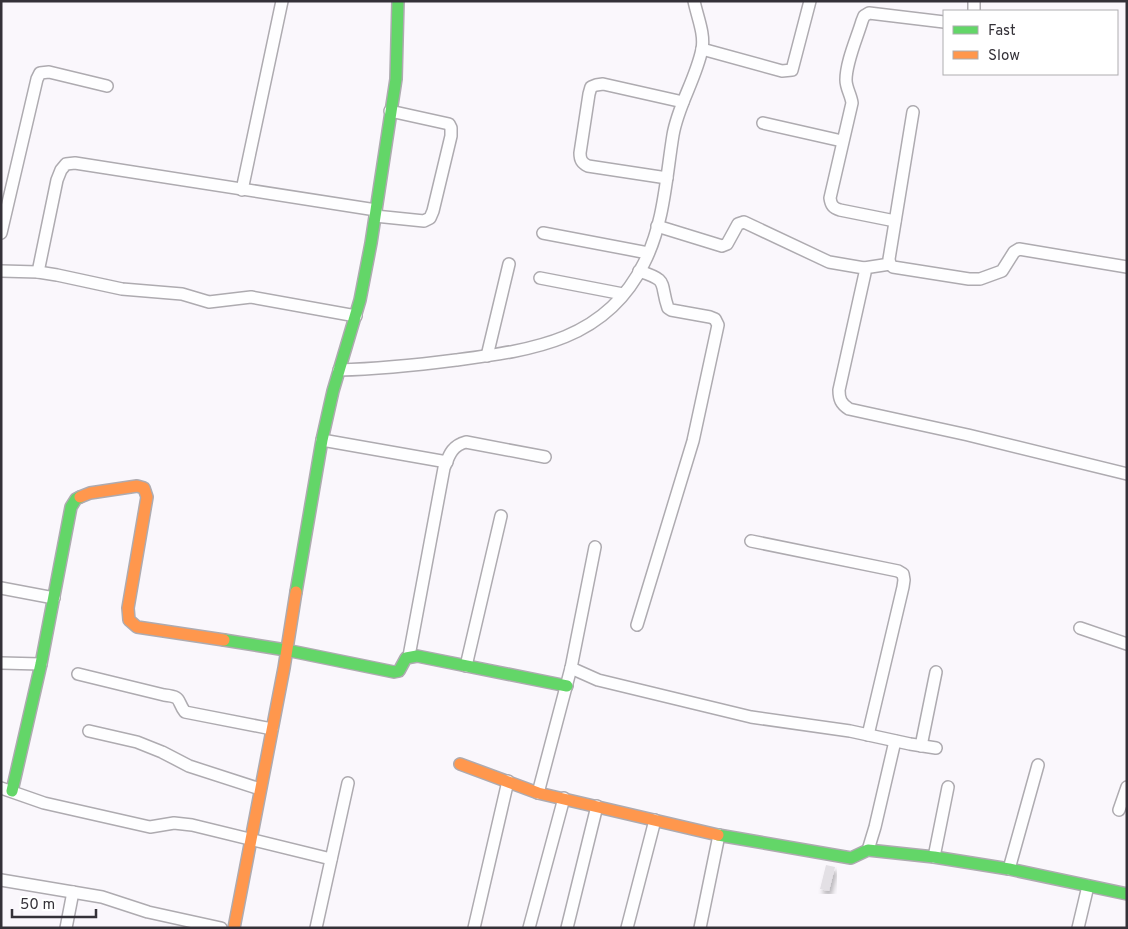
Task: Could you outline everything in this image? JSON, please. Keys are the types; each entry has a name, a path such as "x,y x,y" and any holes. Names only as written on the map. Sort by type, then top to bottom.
{"street":[{"path":"242,190 282,1"},
{"path":"234,928 272,729 322,440 339,370 356,316 376,213 396,69 398,1"},
{"path":"339,370 396,368 532,348 576,332 596,321 623,294 639,272 657,226 667,178 674,126 702,49 700,27 694,1"},
{"path":"702,49 782,72 792,70 810,1"},
{"path":"896,221 840,210 834,208 831,203 830,198 852,103 847,87 847,71 864,16 869,13 943,22"},
{"path":"1,233 40,73 49,72 107,86"},
{"path":"667,178 588,166 582,163 580,153 589,94 591,87 596,84 603,84 683,102"},
{"path":"38,272 57,180 66,164 75,163 424,221 430,218 434,211 451,136 451,128 449,124 390,112"},
{"path":"913,112 889,258 890,264 893,267 959,278 980,278 1002,272 1014,252 1018,249 1127,267"},
{"path":"763,123 842,141"},
{"path":"657,226 722,246 727,244 738,224 744,222 829,262 864,268 890,264"},
{"path":"544,233 648,253"},
{"path":"487,356 509,264"},
{"path":"864,268 865,273 839,390 839,398 849,410 968,435 1127,474"},
{"path":"1,271 38,272 77,278 122,289 182,294 209,302 251,297 356,316"},
{"path":"637,624 691,449 718,325 715,319 710,317 668,308 661,280 639,272"},
{"path":"540,278 623,294"},
{"path":"322,440 446,462"},
{"path":"409,656 444,468 450,451 458,444 466,442 545,457"},
{"path":"331,859 192,825 174,823 150,827 44,803 7,790 41,664 72,507 76,499 90,493 137,486 144,488 147,497 128,608 129,620 137,627 286,650 394,672 399,671 404,659 409,656 567,686"},
{"path":"466,666 501,516"},
{"path":"751,541 898,571 903,574 904,580 868,735"},
{"path":"538,793 567,686 595,547"},
{"path":"1,588 54,598"},
{"path":"1080,628 1127,644"},
{"path":"1,663 41,664"},
{"path":"571,668 598,680 751,717 850,731 936,748"},
{"path":"921,746 936,672"},
{"path":"78,674 175,696 180,700 185,712 272,729"},
{"path":"89,731 137,742 189,766 260,789"},
{"path":"868,850 895,741"},
{"path":"460,764 538,793 719,835 850,858 868,850 934,857 1009,869 1127,894"},
{"path":"1009,869 1038,765"},
{"path":"474,928 508,781"},
{"path":"316,928 348,783"},
{"path":"934,857 948,787"},
{"path":"1120,810 1127,787"},
{"path":"529,928 564,798"},
{"path":"568,928 597,806"},
{"path":"626,928 655,820"},
{"path":"700,928 719,835"},
{"path":"1,880 102,897 148,912 221,928"},
{"path":"1078,928 1088,886"},
{"path":"66,928 73,892"}],"building":[{"path":"826,865 835,867 829,891 820,889"}],"traffic: fast":[{"path":"296,592 322,440 333,391 360,300 371,243 396,79 398,1"},
{"path":"12,791 41,664 71,507 76,499 80,497"},
{"path":"224,640 286,650 394,672 399,671 406,658 417,656 567,686"},
{"path":"718,835 851,858 868,850 934,857 1009,869 1127,894"}],"traffic: slow":[{"path":"80,497 90,493 137,486 144,488 147,497 128,608 129,620 137,627 224,640"},
{"path":"234,928 284,668 296,592"},
{"path":"460,764 538,793 718,835"}]}
